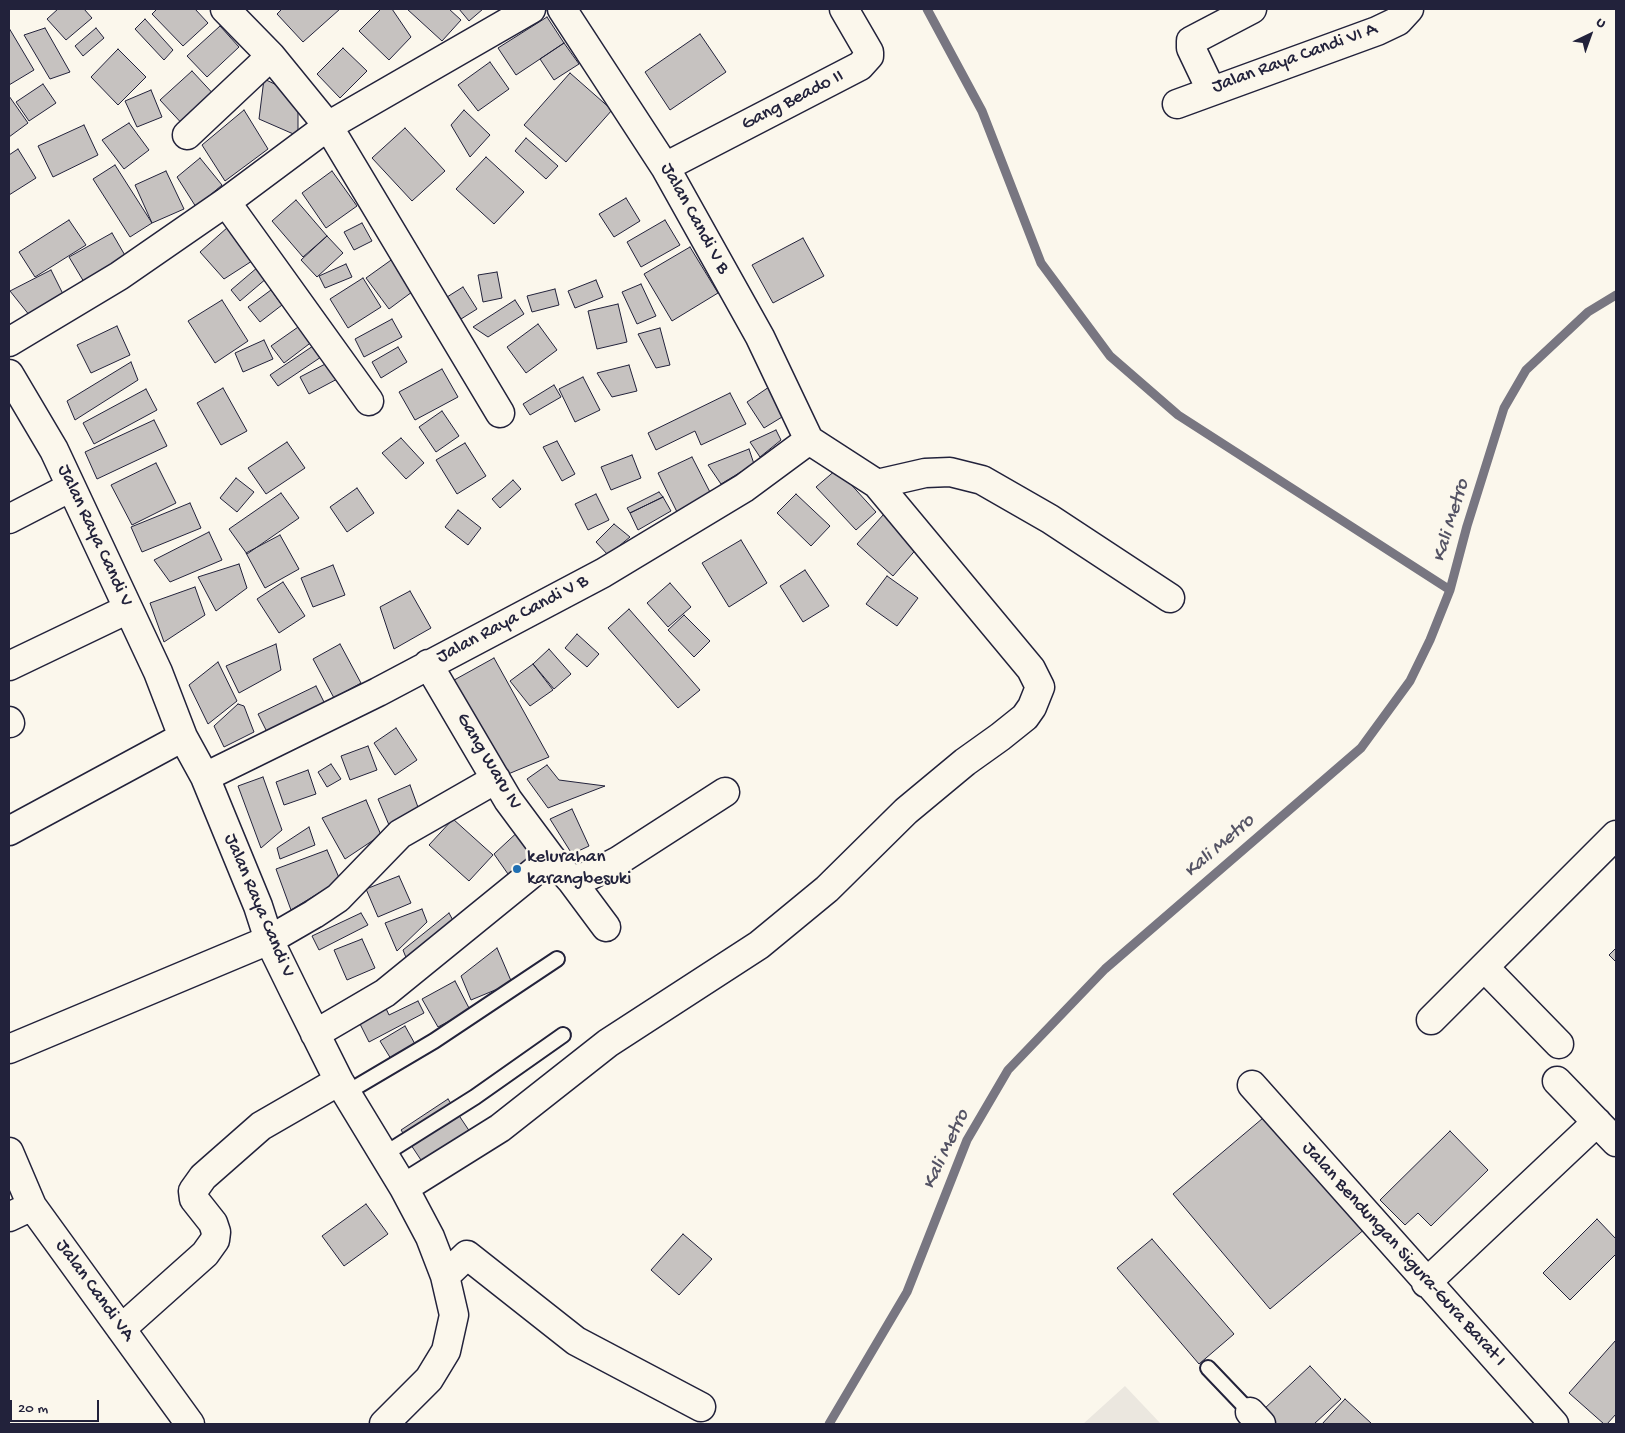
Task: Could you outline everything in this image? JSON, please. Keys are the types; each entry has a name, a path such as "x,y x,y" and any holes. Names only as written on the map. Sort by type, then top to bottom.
{"street":[{"path":"225,9 271,56 328,126 500,413"},
{"path":"9,342 119,276 226,202 328,126 531,9"},
{"name":"Jalan Candi V B","path":"562,9 665,167 760,336 809,440"},
{"name":"Gang Beado II","path":"665,167 860,66 869,52 844,9"},
{"path":"1211,90 1191,48 1191,41 1252,9"},
{"name":"Jalan Raya Candi VI A","path":"1177,104 1377,31 1398,21 1409,9"},
{"path":"187,135 271,56"},
{"path":"226,202 369,400"},
{"name":"Jalan Raya Candi V","path":"9,374 54,450 158,672 183,737 205,777 258,906 269,940 343,1087 404,1188 430,1237 445,1276 454,1315 446,1351 429,1379 384,1424"},
{"path":"404,1188 500,1128 608,1043 759,945 827,889 906,811 965,762 1007,732 1025,717 1032,707 1040,687 1031,669 877,484 809,440"},
{"name":"Jalan Raya Candi V B","path":"205,777 300,732 603,573 744,488 809,440"},
{"path":"877,484 925,473 950,472 982,480 1050,519 1170,598"},
{"path":"9,519 71,487"},
{"path":"9,666 128,609"},
{"name":"Gang Waru IV","path":"428,664 496,779 527,827 550,858 571,880 606,927"},
{"path":"9,831 183,737"},
{"path":"9,1049 269,940 338,898 400,834 496,779"},
{"path":"571,880 592,875 618,861 725,792"},
{"path":"1431,1020 1616,835"},
{"path":"315,1034 385,993 550,858"},
{"path":"1484,967 1559,1044"},
{"path":"1557,1082 1616,1142"},
{"name":"Jalan Bendungan Sigura-Gura Barat I","path":"1252,1086 1554,1424"},
{"path":"121,1329 204,1254 215,1240 216,1232 213,1223 194,1199 193,1191 203,1177 261,1126 343,1087"},
{"path":"1426,1282 1597,1122"},
{"name":"Jalan Candi VA","path":"9,1152 20,1211 121,1329 190,1424"},
{"path":"445,1276 467,1256 576,1341 701,1407"}],"lane":[{"path":"343,1087 434,1041 557,959"},
{"path":"384,1155 475,1097 563,1035"},
{"path":"1208,1368 1255,1418"}],"shaded area":[{"path":"1125,1386 1161,1424 1083,1424"}],"building":[{"path":"58,9 84,9 92,18 66,40 47,19"},
{"path":"157,9 195,9 208,23 183,46 152,14"},
{"path":"282,9 340,9 303,42 277,14"},
{"path":"381,9 392,9 411,37 389,60 359,31"},
{"path":"407,9 449,9 461,20 442,41"},
{"path":"459,9 483,9 469,21"},
{"path":"547,17 564,43 516,75 498,48"},
{"path":"145,19 173,50 164,60 135,29"},
{"path":"220,26 239,47 207,77 187,56"},
{"path":"9,28 34,70 9,85"},
{"path":"45,28 70,72 50,79 24,35"},
{"path":"96,28 104,38 83,56 75,46"},
{"path":"700,34 726,72 670,110 645,72"},
{"path":"564,43 579,64 554,80 540,59"},
{"path":"343,48 367,71 340,98 317,74"},
{"path":"118,49 146,77 118,105 91,77"},
{"path":"490,62 509,89 478,111 458,85"},
{"path":"192,71 218,99 187,129 160,100"},
{"path":"570,73 612,110 566,162 524,125"},
{"path":"264,79 298,95 298,136 259,119"},
{"path":"43,84 56,103 29,121 16,102"},
{"path":"151,90 162,117 137,127 125,101"},
{"path":"9,96 28,123 9,137"},
{"path":"244,110 268,149 225,181 202,145"},
{"path":"464,110 490,135 470,157 451,125"},
{"path":"129,123 149,150 124,169 102,140"},
{"path":"84,125 98,155 53,177 38,146"},
{"path":"405,128 445,171 412,201 372,158"},
{"path":"526,138 558,166 546,179 515,151"},
{"path":"18,149 36,178 9,195 9,155"},
{"path":"486,157 524,192 494,224 456,189"},
{"path":"200,158 222,185 196,207 177,177"},
{"path":"115,165 152,223 130,237 93,179"},
{"path":"166,171 184,209 152,223 135,185"},
{"path":"332,171 357,206 326,228 302,193"},
{"path":"626,198 640,221 614,237 599,214"},
{"path":"296,200 327,236 303,257 272,221"},
{"path":"69,220 86,245 35,277 19,252"},
{"path":"665,220 680,245 641,267 627,242"},
{"path":"362,223 372,241 354,250 344,232"},
{"path":"228,227 252,261 224,279 200,252"},
{"path":"112,233 130,264 87,287 69,257"},
{"path":"327,236 343,253 317,277 301,260"},
{"path":"803,238 824,276 773,303 752,265"},
{"path":"690,247 718,293 672,321 644,274"},
{"path":"394,258 416,289 389,309 366,278"},
{"path":"346,264 352,277 325,288 319,276"},
{"path":"258,267 267,278 240,301 231,290"},
{"path":"51,270 68,304 34,321 10,291"},
{"path":"497,272 502,298 483,302 478,275"},
{"path":"363,278 381,307 348,328 330,299"},
{"path":"596,280 603,297 575,308 568,291"},
{"path":"641,284 656,316 637,324 622,292"},
{"path":"463,287 477,309 461,319 447,297"},
{"path":"555,289 559,305 532,312 527,296"},
{"path":"271,290 282,305 260,322 248,307"},
{"path":"222,300 248,341 215,363 188,321"},
{"path":"515,300 524,314 488,337 473,327"},
{"path":"618,304 627,342 597,349 588,311"},
{"path":"392,319 402,337 364,357 355,339"},
{"path":"538,324 557,350 526,373 507,347"},
{"path":"301,325 313,341 284,363 271,346"},
{"path":"117,326 130,355 91,373 77,345"},
{"path":"660,328 670,365 656,368 638,334"},
{"path":"264,340 273,359 243,372 235,353"},
{"path":"316,344 324,355 278,386 270,375"},
{"path":"398,347 407,362 381,378 372,362"},
{"path":"333,360 341,377 309,394 300,377"},
{"path":"131,362 138,380 75,420 67,401"},
{"path":"629,365 637,391 612,397 597,373"},
{"path":"442,369 458,397 415,420 399,392"},
{"path":"583,377 600,410 575,422 559,389"},
{"path":"554,385 561,397 530,415 523,404"},
{"path":"769,387 787,414 764,428 747,402"},
{"path":"223,388 247,431 221,445 197,403"},
{"path":"146,389 157,410 94,444 83,423"},
{"path":"730,393 746,424 701,445 695,431 656,450 648,433"},
{"path":"442,411 459,436 436,452 419,427"},
{"path":"154,420 167,446 97,479 85,452"},
{"path":"776,430 781,440 760,457 750,442"},
{"path":"401,438 424,463 406,479 382,453"},
{"path":"557,441 575,474 562,481 543,447"},
{"path":"287,442 305,468 266,494 248,468"},
{"path":"465,443 486,476 457,494 436,460"},
{"path":"749,449 754,464 721,484 708,465"},
{"path":"632,455 641,478 611,490 601,467"},
{"path":"692,457 712,496 677,512 658,473"},
{"path":"156,463 176,503 132,525 111,485"},
{"path":"837,469 876,512 856,530 816,487"},
{"path":"236,478 254,492 237,512 220,498"},
{"path":"513,480 521,489 500,508 492,499"},
{"path":"357,488 374,513 347,532 330,507"},
{"path":"659,492 663,497 630,513 627,508"},
{"path":"281,493 299,518 247,554 229,529"},
{"path":"596,494 609,520 588,530 575,504"},
{"path":"796,494 830,526 811,546 777,513"},
{"path":"663,497 671,511 638,530 630,513"},
{"path":"190,503 201,528 142,552 131,527"},
{"path":"458,510 481,528 468,545 445,527"},
{"path":"884,514 919,546 893,576 857,544"},
{"path":"614,524 630,537 608,555 596,542"},
{"path":"209,532 222,560 170,582 154,560"},
{"path":"280,535 299,569 265,588 246,553"},
{"path":"741,540 767,583 729,607 702,563"},
{"path":"239,564 247,588 216,611 198,577"},
{"path":"333,565 345,595 313,607 301,578"},
{"path":"805,570 829,606 803,622 780,586"},
{"path":"887,576 918,598 897,626 866,604"},
{"path":"283,582 305,616 279,633 257,599"},
{"path":"670,583 691,607 668,627 647,603"},
{"path":"195,587 205,615 164,642 150,603"},
{"path":"410,591 431,628 394,649 380,607"},
{"path":"629,609 700,690 678,708 608,628"},
{"path":"684,615 710,641 694,657 668,630"},
{"path":"577,634 599,654 587,667 565,648"},
{"path":"276,644 281,670 239,693 226,666"},
{"path":"340,644 361,683 334,698 313,659"},
{"path":"549,649 571,674 554,689 533,664"},
{"path":"494,658 549,757 501,777 447,684"},
{"path":"218,662 237,701 208,724 189,685"},
{"path":"533,664 553,690 530,706 510,681"},
{"path":"316,686 326,706 268,734 258,714"},
{"path":"238,704 244,706 254,732 224,747 214,726"},
{"path":"396,728 417,760 395,775 374,743"},
{"path":"368,746 377,770 350,780 341,756"},
{"path":"331,764 341,779 327,787 318,772"},
{"path":"547,765 559,780 605,786 548,808 527,779"},
{"path":"308,770 316,794 284,805 276,782"},
{"path":"263,777 282,830 261,848 238,786"},
{"path":"410,785 419,810 389,825 378,799"},
{"path":"366,800 381,835 345,859 322,818"},
{"path":"572,809 589,846 572,854 550,819"},
{"path":"453,819 493,855 469,881 429,845"},
{"path":"309,827 315,845 280,859 277,848"},
{"name":"kelurahan karangbesuki","path":"522,828 544,854 515,884 494,854"},
{"path":"327,850 340,880 291,910 276,869"},
{"path":"399,876 411,903 378,917 366,889"},
{"path":"422,909 427,922 397,951 385,923"},
{"path":"361,913 368,925 319,950 312,936"},
{"path":"449,913 456,926 407,960 403,950"},
{"path":"362,939 375,968 347,980 334,950"},
{"path":"497,948 512,983 471,1000 461,976"},
{"path":"1616,948 1616,962 1609,955"},
{"path":"455,981 470,1010 438,1027 422,999"},
{"path":"418,1001 424,1013 369,1042 356,1016 383,1002 389,1015"},
{"path":"405,1026 420,1053 396,1067 380,1041"},
{"path":"448,1099 470,1132 423,1163 401,1130"},
{"path":"1269,1113 1366,1228 1270,1309 1173,1194"},
{"path":"1450,1131 1488,1170 1431,1226 1418,1213 1405,1225 1380,1200"},
{"path":"366,1204 388,1234 344,1266 322,1236"},
{"path":"1597,1219 1616,1239 1616,1254 1570,1300 1543,1273"},
{"path":"683,1234 712,1259 679,1295 651,1270"},
{"path":"1152,1239 1234,1334 1199,1364 1117,1268"},
{"path":"1616,1340 1616,1414 1607,1424 1604,1424 1569,1393"},
{"path":"1310,1366 1341,1399 1314,1424 1276,1424 1263,1410"},
{"path":"1345,1399 1372,1424 1322,1424"}],"waterway":[{"path":"927,9 982,111 1041,263 1110,356 1178,415 1450,590"},
{"name":"Kali Metro","path":"829,1424 907,1292 967,1140 1008,1070 1105,969 1361,748 1410,681 1430,640 1450,590 1467,526 1504,408 1526,370 1588,312 1616,295"}],"place":[{"name":"kelurahan karangbesuki","path":"517,869"}]}
